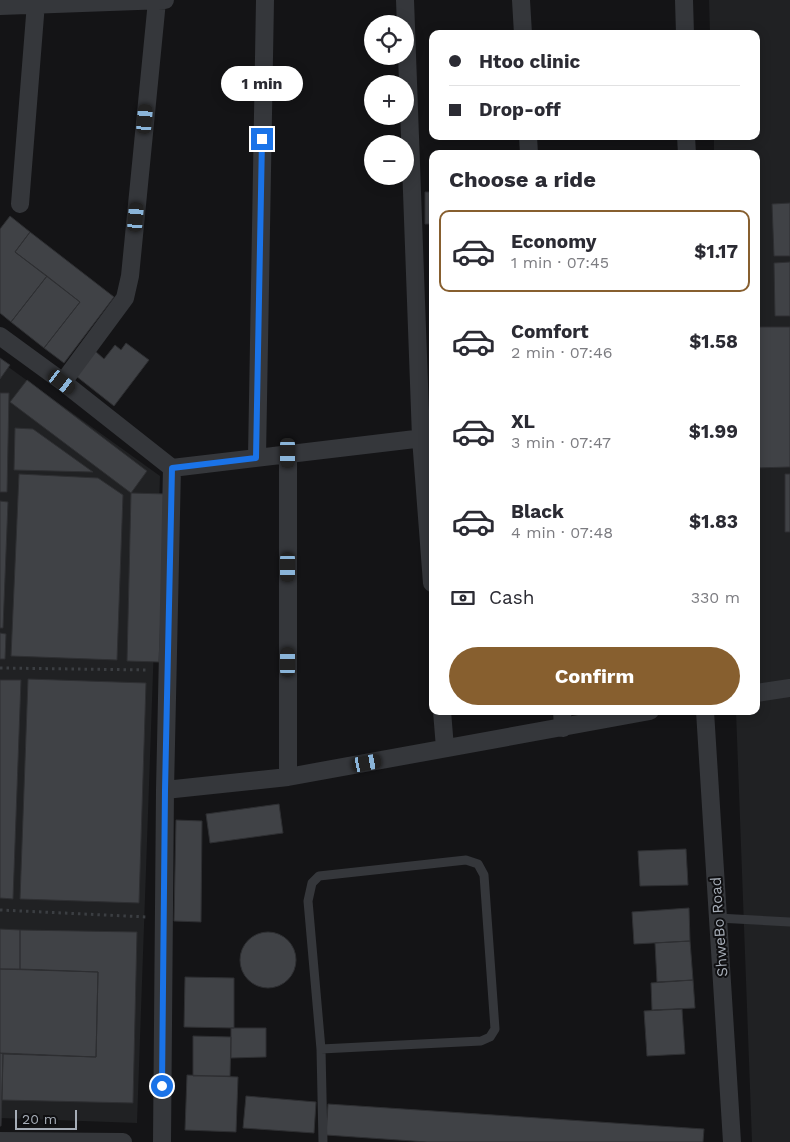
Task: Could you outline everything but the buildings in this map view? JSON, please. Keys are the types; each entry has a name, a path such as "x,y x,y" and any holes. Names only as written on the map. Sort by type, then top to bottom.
{"street":[{"path":"256,458 265,0"},
{"path":"405,0 429,495"},
{"path":"521,0 523,30"},
{"path":"684,0 685,30"},
{"path":"0,6 36,3 161,1 130,276 125,298 62,382"},
{"path":"20,204 36,3"},
{"path":"0,336 172,468 427,437"},
{"path":"288,453 288,777"},
{"path":"162,1142 165,790 172,468"},
{"path":"760,692 790,688"},
{"path":"442,715 445,748"},
{"path":"165,790 288,777 445,748 563,720 611,715"},
{"name":"ShweBo Road","path":"705,715 732,1142"},
{"path":"0,1141 124,1142"}],"lane":[{"path":"320,1049 481,1041 490,1037 495,1029 484,875 478,864 466,860 319,876 312,883 308,901 320,1049 323,1142"},
{"path":"718,918 790,922"}],"path":[{"path":"0,668 169,671"},
{"path":"0,910 165,918"}],"shaded area":[{"path":"709,0 790,0 790,1142 752,1142 736,715 760,715 760,150 714,150 714,140 760,140 760,30 710,30"},
{"path":"0,361 160,476 137,1123 0,1118"}],"route":[{"path":"162,1086 165,790 172,468 256,458 262,139"}]}
